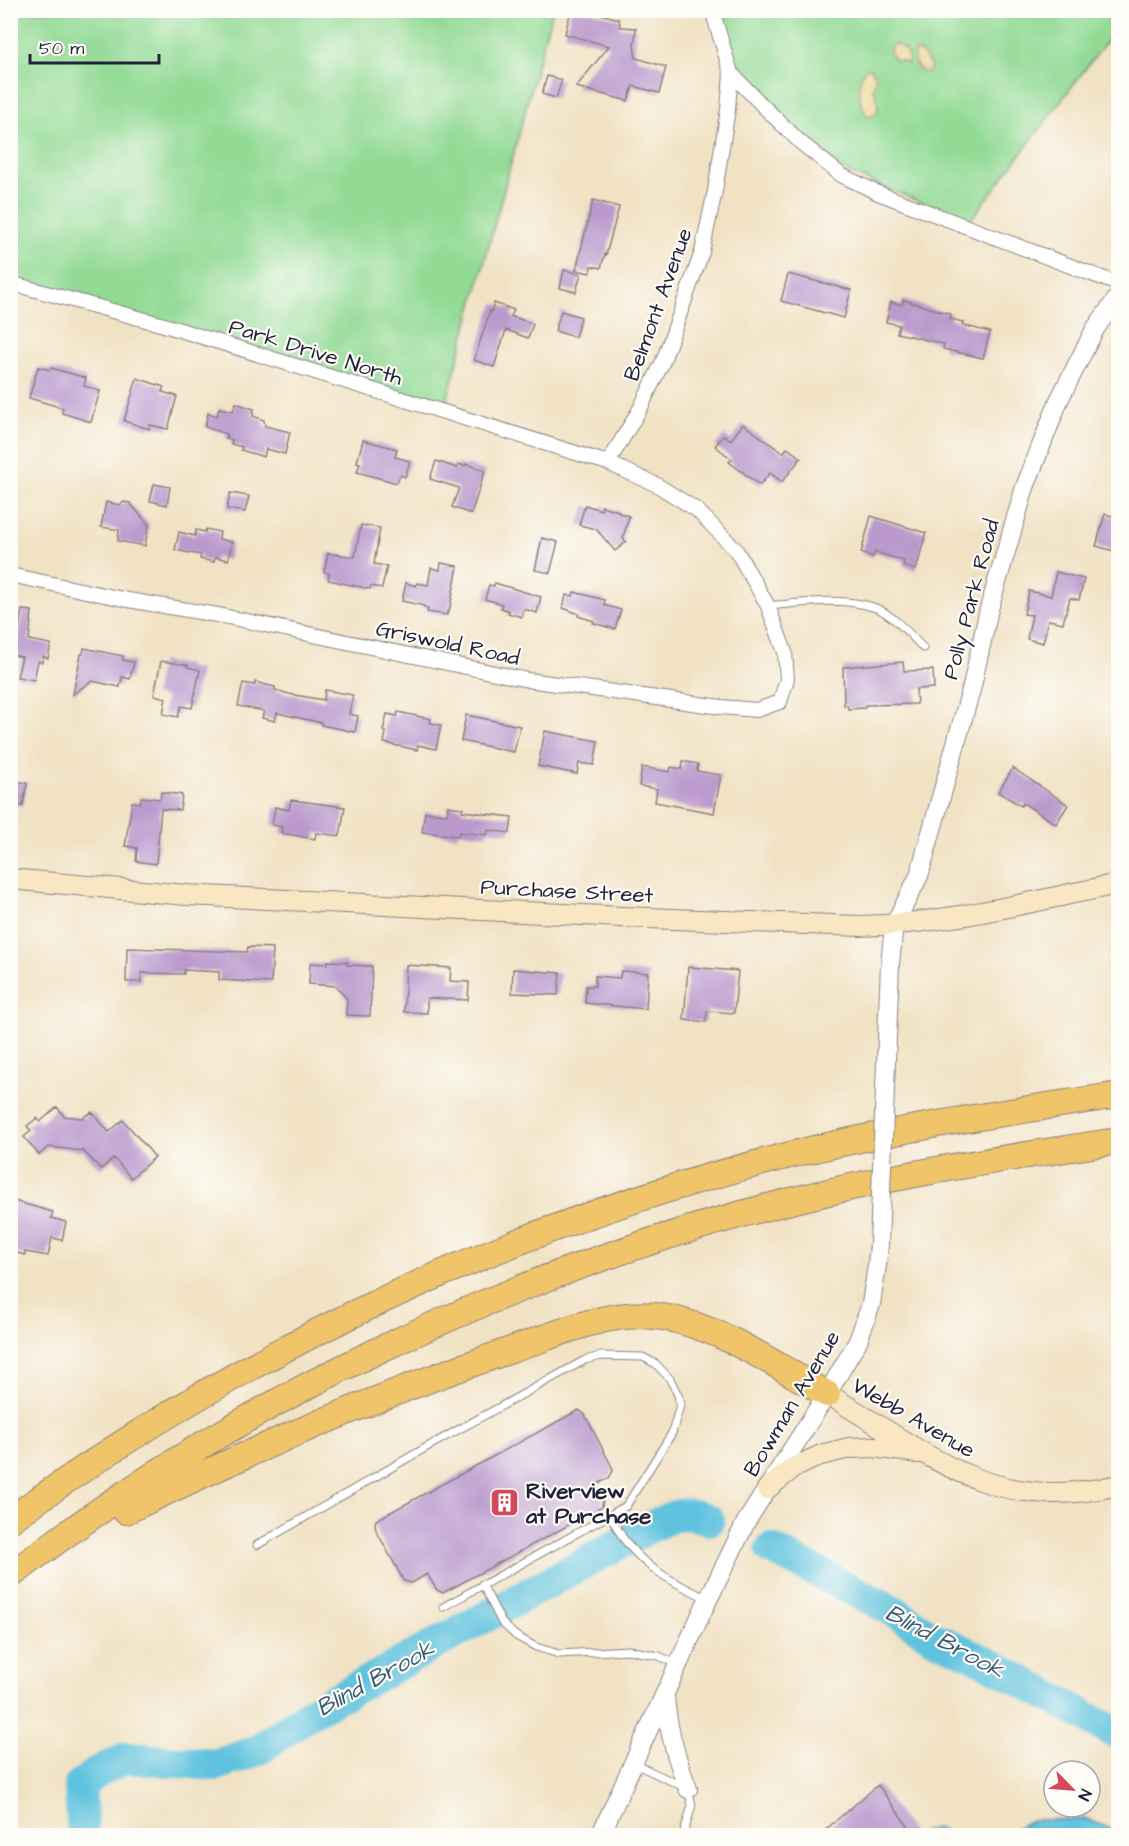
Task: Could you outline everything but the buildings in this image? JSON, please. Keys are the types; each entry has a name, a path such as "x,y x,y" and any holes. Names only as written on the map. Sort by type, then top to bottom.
{"highway":[{"path":"10,1520 129,1439 265,1359 379,1300 526,1238 666,1189 799,1153 925,1126 1119,1095"},
{"path":"10,1576 151,1478 259,1413 379,1350 542,1280 660,1238 810,1196 932,1170 1119,1141"},
{"path":"47,1549 274,1441 476,1362 600,1320 654,1316 695,1325 733,1342 827,1394"}],"main road":[{"name":"Purchase Street","path":"10,879 187,895 378,906 860,926 940,920 1119,884"},
{"name":"Webb Avenue","path":"827,1394 924,1454 970,1477 994,1485 1049,1493 1083,1491 1119,1485"},
{"path":"767,1489 792,1467 821,1455 849,1448 874,1447 924,1454"}],"street":[{"name":"Belmont Avenue","path":"608,463 640,409 663,361 702,252 715,191 728,109 731,73 712,10"},
{"name":"Belmont Avenue","path":"731,73 800,142 841,175 878,194 1119,284"},
{"name":"Park Drive North","path":"10,283 164,325 608,463"},
{"name":"Polly Park Road","path":"894,925 919,876 972,686 989,609 1028,478 1059,400 1095,329 1119,297"},
{"path":"608,463 657,485 697,510 736,550 768,606"},
{"name":"Griswold Road","path":"10,575 138,602 223,616 528,680 757,710 780,702 787,679 785,652 768,606"},
{"name":"Bowman Avenue","path":"600,1836 746,1522 848,1360 866,1321 875,1285 879,1244 890,965 894,925"},
{"path":"665,1694 670,1736 688,1789"}],"lane":[{"path":"768,606 836,600 878,608 904,628 922,648"},
{"path":"257,1545 427,1447 585,1360 601,1356 643,1357 656,1364 670,1379 680,1405 672,1433 626,1506 442,1607"},
{"path":"610,1515 626,1542 650,1567 684,1588 709,1599"},
{"path":"482,1584 502,1623 516,1636 536,1647 558,1653 629,1650 659,1656 678,1665"},
{"path":"633,1763 688,1789 692,1805 683,1836"}],"green space":[{"path":"1118,10 1118,26 969,222 845,171 783,116 738,69 717,11"},
{"path":"10,11 552,11 445,408 11,286"}],"sand":[{"path":"893,44 905,51 909,60 908,64 900,60 896,61 891,55 890,49"},
{"path":"915,51 923,54 931,67 928,73 916,65"},
{"path":"866,68 872,69 876,79 873,89 878,110 870,117 866,115 859,92 860,80"}],"water":[{"path":"1087,1819 1118,1832 1118,1835 1001,1835 1032,1820"},
{"path":"936,1827 954,1835 916,1835"}],"waterway":[{"name":"Blind Brook","path":"83,1836 80,1785 101,1770 126,1758 217,1765 258,1750 313,1711 660,1522 682,1514 709,1520"},
{"name":"Blind Brook","path":"771,1549 894,1611 931,1636 985,1661 1118,1734"}],"place":[{"name":"Riverview at Purchase","path":"505,1503"}]}
